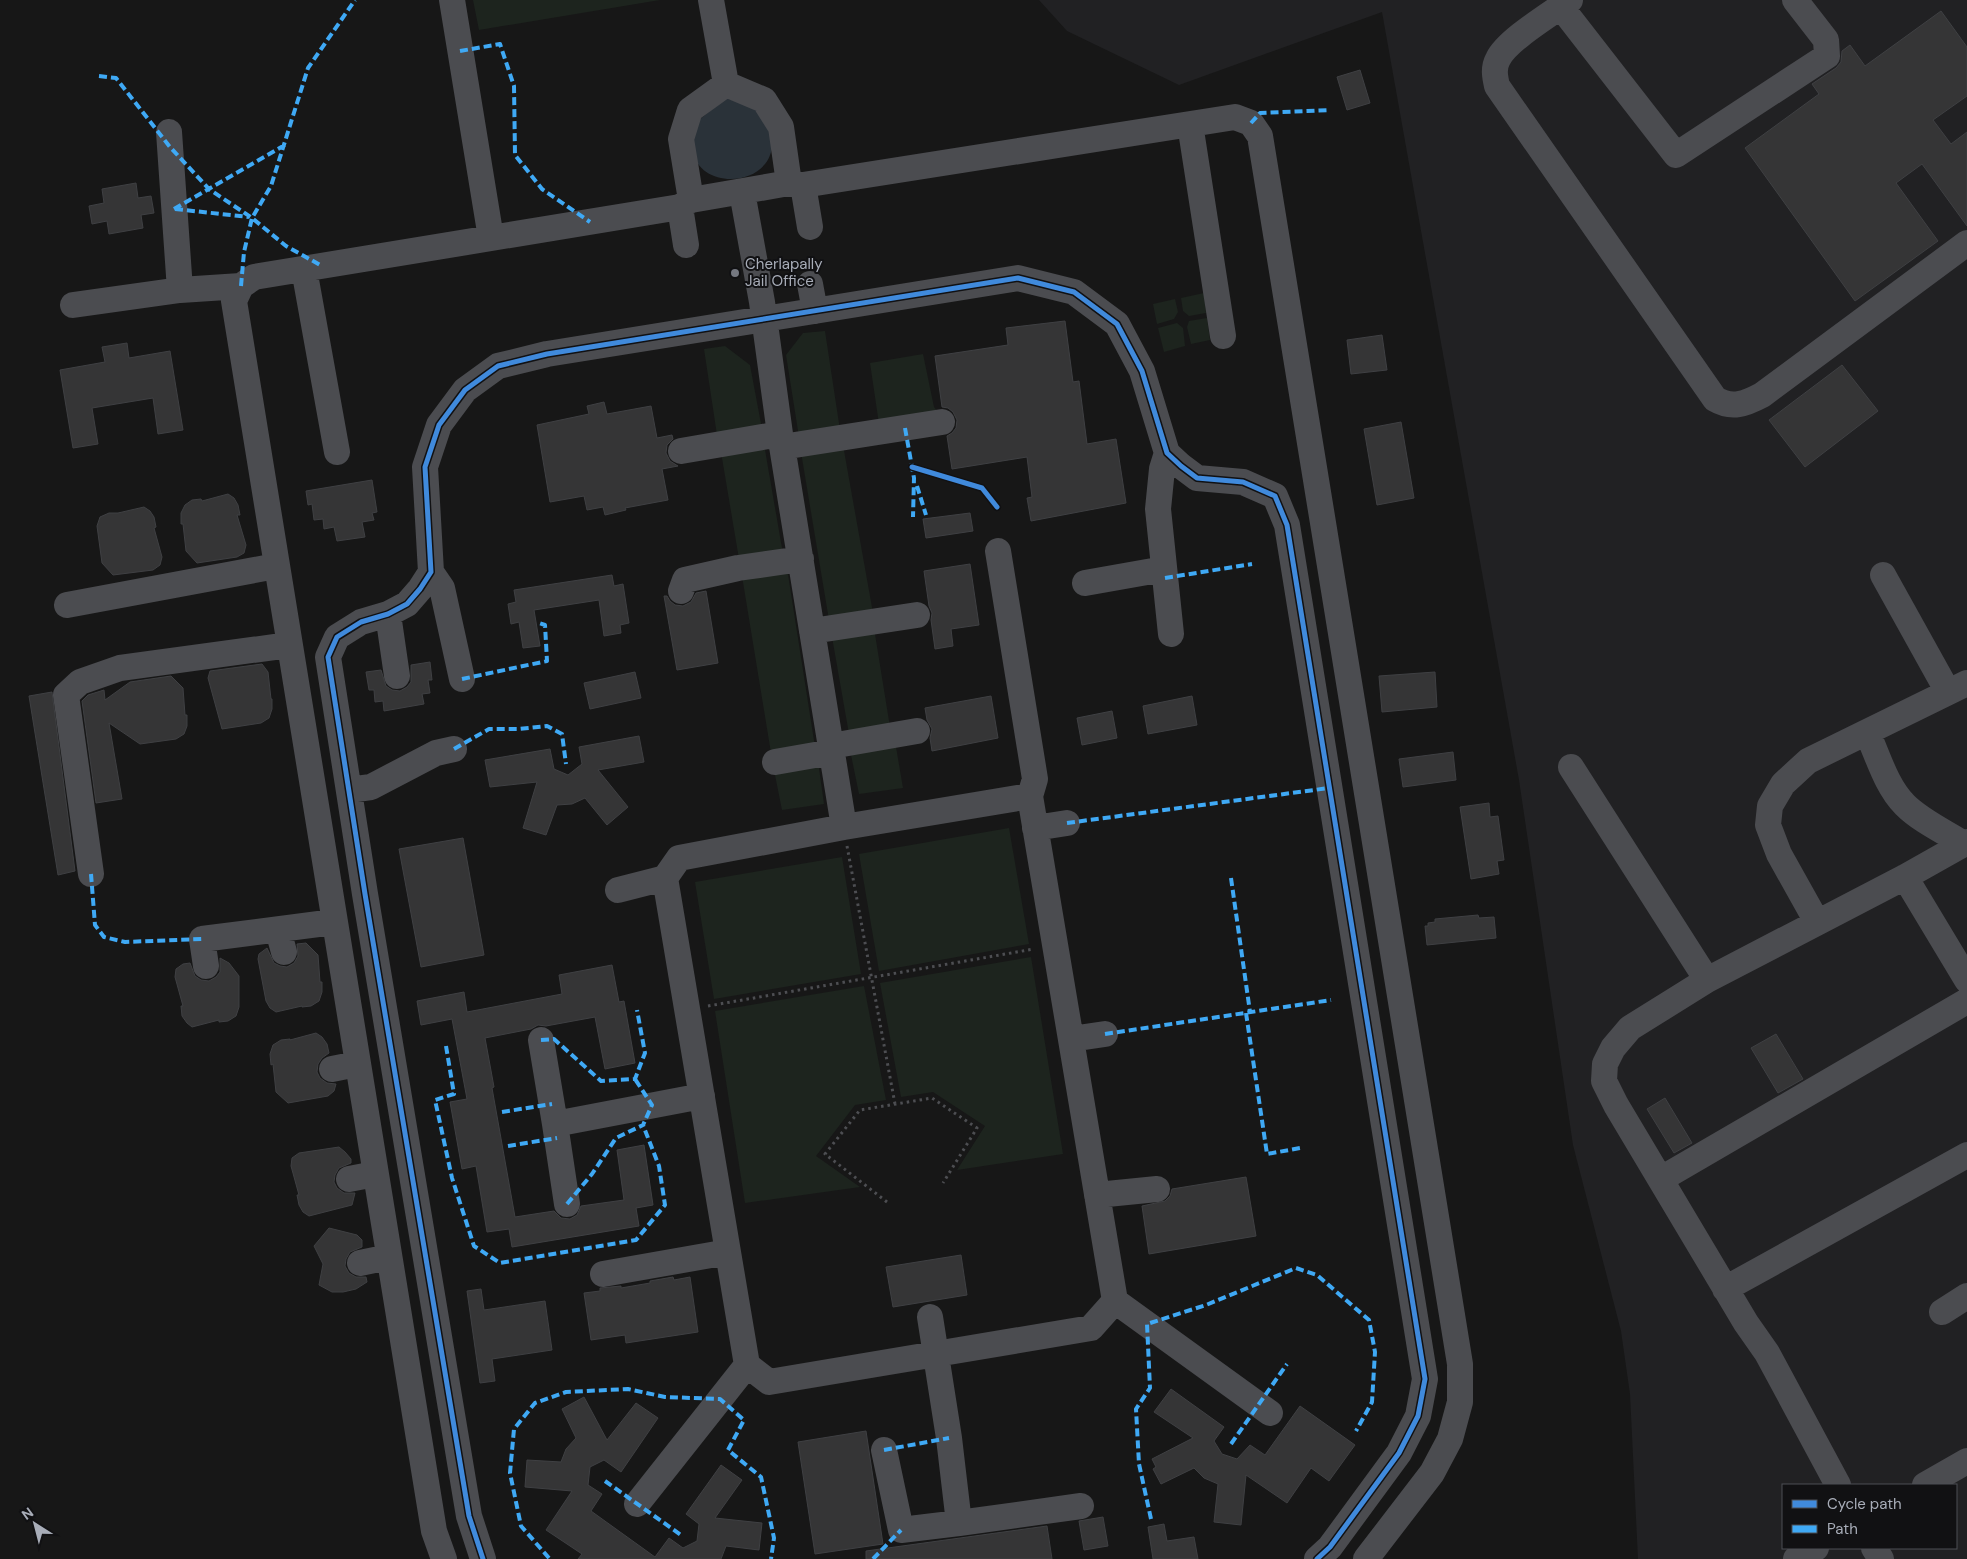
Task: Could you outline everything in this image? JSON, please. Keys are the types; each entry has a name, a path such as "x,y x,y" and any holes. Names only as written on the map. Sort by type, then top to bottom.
{"street":[{"path":"452,0 491,238"},
{"path":"711,0 726,84"},
{"path":"1795,0 1826,40 1827,56 1676,154 1565,3 1507,46 1497,60 1494,73 1497,86 1715,398 1724,404 1736,406 1762,395 1967,243"},
{"path":"726,84 764,100 782,127 796,184 810,227"},
{"path":"686,245 686,204 682,139 690,110 726,84"},
{"path":"444,1559 434,1531 376,1174 345,1066 334,922 234,301 241,286 254,277 491,238 686,204 742,192 1235,117 1251,123 1260,136 1264,152 1460,1364 1460,1402 1450,1439 1432,1473 1366,1559"},
{"path":"1190,124 1223,336"},
{"path":"169,132 180,290"},
{"path":"742,192 764,319 781,440 844,826"},
{"path":"304,268 337,452"},
{"path":"462,679 442,588 431,572 425,467 439,425 465,390 498,366 548,354 1018,278 1074,292 1117,324 1142,371 1167,453 1198,478 1243,482 1275,496 1287,525 1425,1379 1418,1416 1399,1453 1330,1547 1317,1559"},
{"path":"810,284 815,311"},
{"path":"73,305 180,290 241,286"},
{"path":"680,451 942,422"},
{"path":"1167,453 1162,470 1158,498 1171,634"},
{"path":"998,551 1035,779 1030,796 1115,1302 1270,1413"},
{"path":"681,591 685,580 738,568 800,559"},
{"path":"67,605 276,566"},
{"path":"1085,583 1164,569"},
{"path":"431,572 407,604 388,614 361,622 337,637 328,657 349,790 376,893 469,1516 483,1559"},
{"path":"1817,922 1779,854 1768,825 1770,806 1783,784 1808,761 1958,687 1883,575"},
{"path":"388,614 397,676"},
{"path":"812,631 917,615"},
{"path":"91,874 66,695 80,682 120,668 289,645"},
{"path":"774,762 917,731"},
{"path":"1867,732 1893,789 1905,805 1923,819 1966,843"},
{"path":"349,790 371,787 436,753 454,748"},
{"path":"1571,767 1707,980"},
{"path":"618,890 665,878 679,858 844,826 1030,796"},
{"path":"1035,828 1067,823"},
{"path":"1837,1484 1767,1352 1725,1289 1616,1105 1604,1081 1605,1064 1613,1048 1630,1028 1707,980 1905,877 1966,843"},
{"path":"1905,877 1967,980"},
{"path":"665,878 747,1364 768,1382 1091,1328 1115,1302"},
{"path":"206,966 202,939 281,941 334,922"},
{"path":"1661,1179 1967,1001"},
{"path":"1071,1039 1104,1034"},
{"path":"541,1040 567,1204"},
{"path":"555,1124 702,1096"},
{"path":"1725,1289 1967,1155"},
{"path":"349,1179 376,1174"},
{"path":"1097,1194 1157,1189"},
{"path":"603,1274 728,1252"},
{"path":"360,1263 389,1257"},
{"path":"1942,1312 1967,1296"},
{"path":"930,1317 949,1438 958,1523"},
{"path":"637,1504 747,1364"},
{"path":"884,1450 901,1530 1081,1506"},
{"path":"1927,1484 1967,1461"},
{"path":"1796,1559 1814,1549"}],"path":[{"path":"844,826 895,1104"},
{"path":"687,1009 1055,945"},
{"path":"887,1202 825,1154 860,1110 932,1098 977,1128 943,1183"}],"shaded area":[{"path":"473,0 660,0 479,30"},
{"path":"1039,0 1967,0 1967,1559 1638,1559 1630,1394 1621,1331 1573,1145 1519,780 1382,12 1179,85 1067,31"},
{"path":"726,98 762,110 772,143 767,161 758,170 746,177 733,179 719,178 707,173 698,164 692,148 694,124"},
{"path":"1204,293 1206,313 1189,316 1183,311 1181,298"},
{"path":"1175,299 1178,312 1174,319 1157,324 1153,304"},
{"path":"1207,318 1210,340 1191,344 1187,327 1189,321"},
{"path":"1177,323 1183,328 1185,346 1164,352 1158,328"},
{"path":"825,331 840,430 799,437 786,355 803,333"},
{"path":"725,346 750,365 762,429 717,435 704,349"},
{"path":"923,354 934,407 938,412 879,424 870,363"},
{"path":"764,444 783,554 739,559 721,452"},
{"path":"843,445 873,613 829,620 801,452"},
{"path":"787,568 815,747 771,753 742,576"},
{"path":"874,628 890,727 849,734 832,637"},
{"path":"895,741 903,788 859,794 850,750"},
{"path":"818,761 824,804 782,810 774,770"},
{"path":"1009,828 1029,944 879,971 859,854"},
{"path":"842,857 861,974 714,999 695,882"},
{"path":"1031,957 1063,1154 957,1170 985,1126 933,1092 901,1097 880,983"},
{"path":"864,986 886,1100 855,1105 816,1156 860,1187 745,1203 715,1011"}],"building":[{"path":"1941,11 1967,47 1967,96 1933,120 1951,144 1967,132 1967,226 1922,164 1896,183 1938,241 1855,301 1745,148 1819,94 1812,84 1836,68 1841,62 1842,51 1850,45 1865,66"},
{"path":"1360,70 1370,103 1347,110 1337,77"},
{"path":"136,183 138,198 151,196 154,213 141,215 143,228 109,234 107,221 92,224 89,206 104,203 102,189"},
{"path":"1065,321 1073,382 1079,381 1087,444 1116,439 1126,503 1031,521 1027,498 1032,497 1027,457 952,469 947,436 956,428 957,420 953,412 948,408 942,407 935,356 1008,345 1006,328"},
{"path":"1382,335 1387,370 1351,374 1347,340"},
{"path":"127,343 129,358 170,351 183,430 158,434 153,398 92,408 98,444 73,448 60,370 105,362 102,347"},
{"path":"1842,365 1878,411 1805,467 1769,420"},
{"path":"604,402 607,414 651,406 657,438 672,435 673,439 667,445 666,453 670,461 678,466 662,469 668,500 625,508 626,510 605,515 603,507 587,510 584,496 550,502 537,425 589,414 587,406"},
{"path":"1401,422 1414,498 1377,505 1364,429"},
{"path":"372,480 377,512 372,513 374,520 362,522 365,537 337,541 334,527 324,529 323,519 314,520 312,504 308,505 306,491"},
{"path":"228,494 234,498 238,505 240,515 237,515 246,545 244,553 237,557 197,563 186,551 181,513 185,505 192,500 201,499 202,501"},
{"path":"144,507 154,517 156,527 154,528 162,557 160,565 153,570 113,575 102,563 97,526 100,517 109,513 118,513"},
{"path":"970,513 973,531 926,538 923,519"},
{"path":"970,564 979,625 951,629 953,646 935,649 931,620 932,613 929,606 924,571"},
{"path":"612,575 614,586 623,584 629,623 620,625 621,633 604,636 599,600 534,610 540,646 523,648 519,622 511,624 508,604 516,602 514,590"},
{"path":"706,591 718,663 677,670 664,596 667,596 675,605 683,606 691,602 696,593"},
{"path":"430,662 432,680 428,680 430,693 422,694 424,704 384,711 383,701 375,702 374,690 369,690 366,672 381,670 386,686 392,690 400,691 411,682 411,665"},
{"path":"262,664 268,672 272,699 272,709 269,718 261,723 222,729 208,678 210,671"},
{"path":"635,672 641,698 590,709 584,683"},
{"path":"1435,672 1437,707 1382,712 1379,676"},
{"path":"171,676 183,688 185,715 187,715 187,726 184,734 176,739 140,744 109,723 122,799 96,803 82,701 88,695 104,690 105,700 130,682"},
{"path":"52,692 75,871 58,875 29,696"},
{"path":"991,696 998,738 932,751 930,738 932,729 927,720 925,708"},
{"path":"1192,696 1197,725 1148,734 1143,706"},
{"path":"1112,711 1117,738 1082,745 1077,718"},
{"path":"639,736 644,762 598,770 628,807 607,825 585,798 572,804 557,805 546,835 523,828 537,782 490,787 485,760 550,749 554,769 568,775 582,764 579,747"},
{"path":"1453,752 1456,780 1403,787 1399,759"},
{"path":"1489,803 1490,817 1498,816 1504,860 1497,861 1499,874 1471,879 1460,807"},
{"path":"463,838 484,955 421,967 399,849"},
{"path":"1478,915 1479,918 1494,917 1496,938 1427,945 1425,926 1428,926 1428,923 1435,922 1435,919"},
{"path":"306,943 318,955 320,982 322,982 322,992 319,1001 311,1006 302,1006 276,1012 270,1008 266,1001 258,959 259,954 267,948 274,963 287,967 294,963 298,956 297,944"},
{"path":"220,958 229,963 239,976 239,1007 236,1016 228,1021 219,1022 219,1020 192,1027 182,1016 181,1006 183,1006 175,977 176,969 183,964 190,963 195,976 201,980 209,981 220,972"},
{"path":"612,965 619,1002 624,1001 635,1063 605,1069 595,1017 546,1026 538,1025 531,1029 485,1038 494,1087 492,1088 515,1217 554,1211 561,1218 570,1219 577,1215 581,1206 624,1200 617,1150 644,1145 653,1205 636,1208 639,1226 512,1247 509,1229 487,1232 476,1166 462,1169 450,1102 467,1099 452,1019 421,1025 417,1001 464,992 467,1012 562,994 559,975"},
{"path":"316,1033 327,1044 329,1053 318,1064 317,1072 320,1078 327,1083 336,1084 334,1091 328,1096 288,1103 276,1092 270,1054 273,1045 281,1040 290,1040"},
{"path":"1776,1034 1803,1079 1778,1093 1751,1048"},
{"path":"1665,1098 1692,1143 1674,1153 1647,1109"},
{"path":"339,1147 351,1159 351,1163 339,1168 334,1182 337,1188 344,1193 355,1193 352,1205 309,1216 303,1212 299,1205 297,1195 299,1195 291,1166 292,1158 299,1153"},
{"path":"1246,1177 1256,1236 1149,1254 1142,1206 1165,1201 1170,1196 1172,1189"},
{"path":"329,1228 357,1235 362,1240 362,1247 350,1252 345,1266 349,1273 356,1277 366,1277 367,1282 356,1289 332,1292 319,1285 323,1264 314,1246"},
{"path":"961,1255 967,1295 893,1307 886,1267"},
{"path":"673,1277 674,1280 690,1277 698,1332 626,1343 625,1335 591,1340 584,1293 600,1291 600,1288 621,1286 621,1288"},
{"path":"481,1289 484,1310 545,1301 552,1350 492,1359 495,1381 480,1383 467,1291"},
{"path":"1171,1389 1224,1427 1214,1441 1222,1454 1237,1459 1250,1445 1265,1455 1300,1406 1355,1445 1329,1481 1311,1468 1287,1503 1246,1475 1241,1525 1214,1522 1218,1484 1204,1478 1194,1468 1161,1484 1153,1469 1156,1467 1152,1459 1193,1438 1154,1412"},
{"path":"584,1397 607,1440 636,1403 658,1418 621,1472 604,1460 590,1467 588,1485 602,1494 591,1511 655,1557 669,1538 683,1548 697,1541 699,1524 686,1514 721,1465 742,1480 715,1518 762,1523 759,1550 726,1546 721,1559 578,1559 582,1554 546,1530 572,1491 525,1487 527,1460 561,1462 566,1449 576,1438 562,1409"},
{"path":"866,1431 883,1544 815,1554 798,1442"},
{"path":"1103,1517 1108,1546 1084,1550 1079,1521"},
{"path":"1164,1524 1167,1541 1194,1537 1198,1559 1153,1559 1148,1527"},
{"path":"1047,1526 1052,1559 866,1559 866,1551"}],"marked path":[{"path":"241,286 244,252 252,218 271,186 308,68 355,0"},
{"path":"460,51 500,44 514,86 515,155 542,189 590,222"},
{"path":"99,76 116,78 170,147 209,189 252,218 286,246 322,266"},
{"path":"1251,123 1260,113 1330,110"},
{"path":"174,209 285,145"},
{"path":"175,209 249,217"},
{"path":"905,428 914,478 913,517"},
{"path":"917,486 926,515"},
{"path":"1165,578 1252,564"},
{"path":"462,679 547,661 545,625 539,623"},
{"path":"454,749 489,729 519,729 547,726 562,734 566,764"},
{"path":"1067,823 1329,788"},
{"path":"91,874 95,925 104,937 125,942 202,939"},
{"path":"1231,878 1250,1012"},
{"path":"1105,1034 1331,1000"},
{"path":"541,1040 554,1039 601,1081 635,1079 645,1053 637,1010"},
{"path":"1246,1013 1267,1154 1300,1148"},
{"path":"446,1046 454,1094 435,1100 452,1178 474,1246 500,1263 636,1240 665,1205 659,1166 643,1125"},
{"path":"567,1204 592,1174 616,1138 643,1125 652,1105 635,1079"},
{"path":"502,1112 552,1104"},
{"path":"508,1146 557,1138"},
{"path":"1151,1519 1139,1464 1136,1409 1150,1388 1147,1324 1206,1305 1296,1268 1317,1275 1369,1320 1375,1352 1372,1402 1356,1431"},
{"path":"1231,1444 1287,1364"},
{"path":"549,1558 521,1526 510,1473 514,1429 535,1403 566,1392 628,1389 665,1397 720,1399 744,1420 728,1450 761,1477 774,1538 771,1559"},
{"path":"884,1450 949,1438"},
{"path":"605,1481 681,1535"},
{"path":"873,1559 901,1530"}],"cycle path":[{"path":"483,1559 469,1516 365,894 328,657 337,637 361,622 388,614 407,604 431,572 425,467 439,425 465,390 498,366 547,354 1018,278 1074,292 1117,324 1142,371 1167,453 1197,478 1243,482 1275,496 1287,525 1425,1379 1418,1416 1399,1453 1330,1547 1317,1559"},
{"path":"912,467 982,488 997,507"}],"place":[{"name":"Cherlapally Jail Office","path":"735,273"}]}
